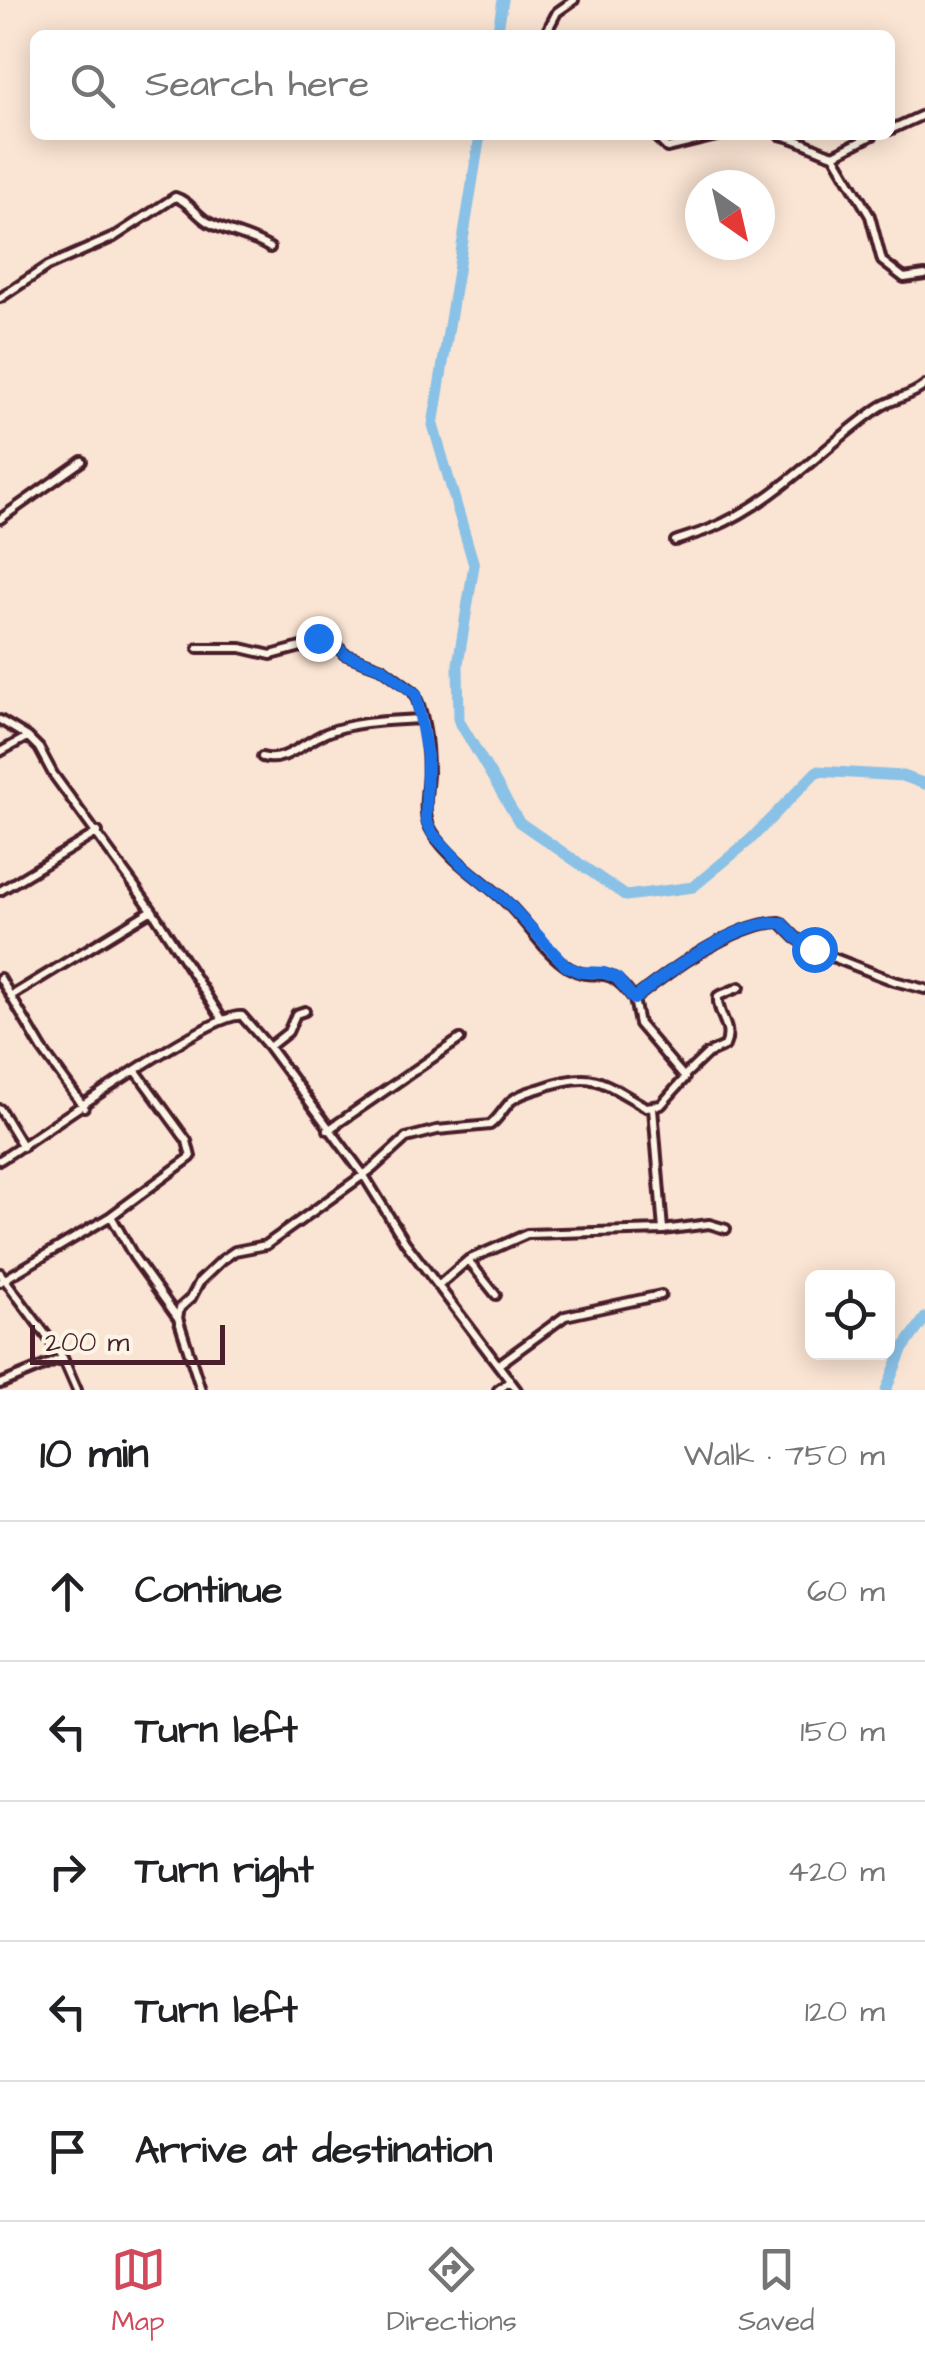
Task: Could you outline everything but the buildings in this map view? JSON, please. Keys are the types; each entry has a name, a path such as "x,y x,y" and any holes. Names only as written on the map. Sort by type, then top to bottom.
{"street":[{"path":"548,30 557,12 574,0"},
{"path":"895,128 925,114"},
{"path":"659,140 667,148 700,140"},
{"path":"804,140 820,152 834,154 863,140"},
{"path":"834,154 870,216 882,262 904,278 925,275"},
{"path":"0,298 48,266 114,237 175,197 207,221 270,248"},
{"path":"676,541 711,529 742,512 808,466 886,402 914,394 925,385"},
{"path":"0,519 82,460"},
{"path":"198,648 272,654 301,648 322,636 330,637 344,654 382,668 413,691 428,772 426,820 433,834 461,864 507,902 566,966 617,978 634,999 639,1024 684,1076"},
{"path":"0,720 28,737 152,910 222,1019"},
{"path":"262,757 280,758 331,730 388,720 420,720"},
{"path":"0,752 28,737"},
{"path":"0,891 98,832"},
{"path":"10,996 152,910"},
{"path":"634,999 711,947 745,930 776,922 819,952 894,981 925,988"},
{"path":"0,978 42,1049 84,1107"},
{"path":"653,1108 675,1091 684,1076 707,1054 725,1046 728,1028 717,1007 718,996 740,988"},
{"path":"270,1046 288,1032 296,1014 304,1011"},
{"path":"0,1160 170,1047 222,1019 242,1016 270,1046 438,1286 517,1390"},
{"path":"328,1130 460,1039"},
{"path":"78,1390 62,1358 2,1278 111,1216 191,1157 187,1141 136,1072"},
{"path":"178,1318 180,1308 191,1298 200,1280 222,1260 234,1252 266,1245 406,1138 437,1130 490,1125 512,1100 558,1082 596,1078 653,1108"},
{"path":"653,1108 663,1230"},
{"path":"0,1109 23,1147"},
{"path":"111,1216 134,1257 178,1318 201,1390"},
{"path":"438,1286 468,1260 528,1234 663,1230 709,1224 726,1230"},
{"path":"468,1260 496,1294"},
{"path":"498,1366 565,1316 661,1295"},
{"path":"0,1384 62,1358"},
{"path":"498,1390 510,1381"}],"waterway":[{"path":"498,30 503,0"},
{"path":"479,140 433,425 474,565 458,664 459,721 519,822 626,896 693,887 750,840 817,771 903,776 925,784"},
{"path":"886,1390 902,1350 925,1318"}],"route":[{"path":"318,638 330,637 344,654 382,668 416,694 427,756 429,827 438,841 507,902 566,966 617,978 634,999 711,947 762,924 782,923 814,949"}]}
